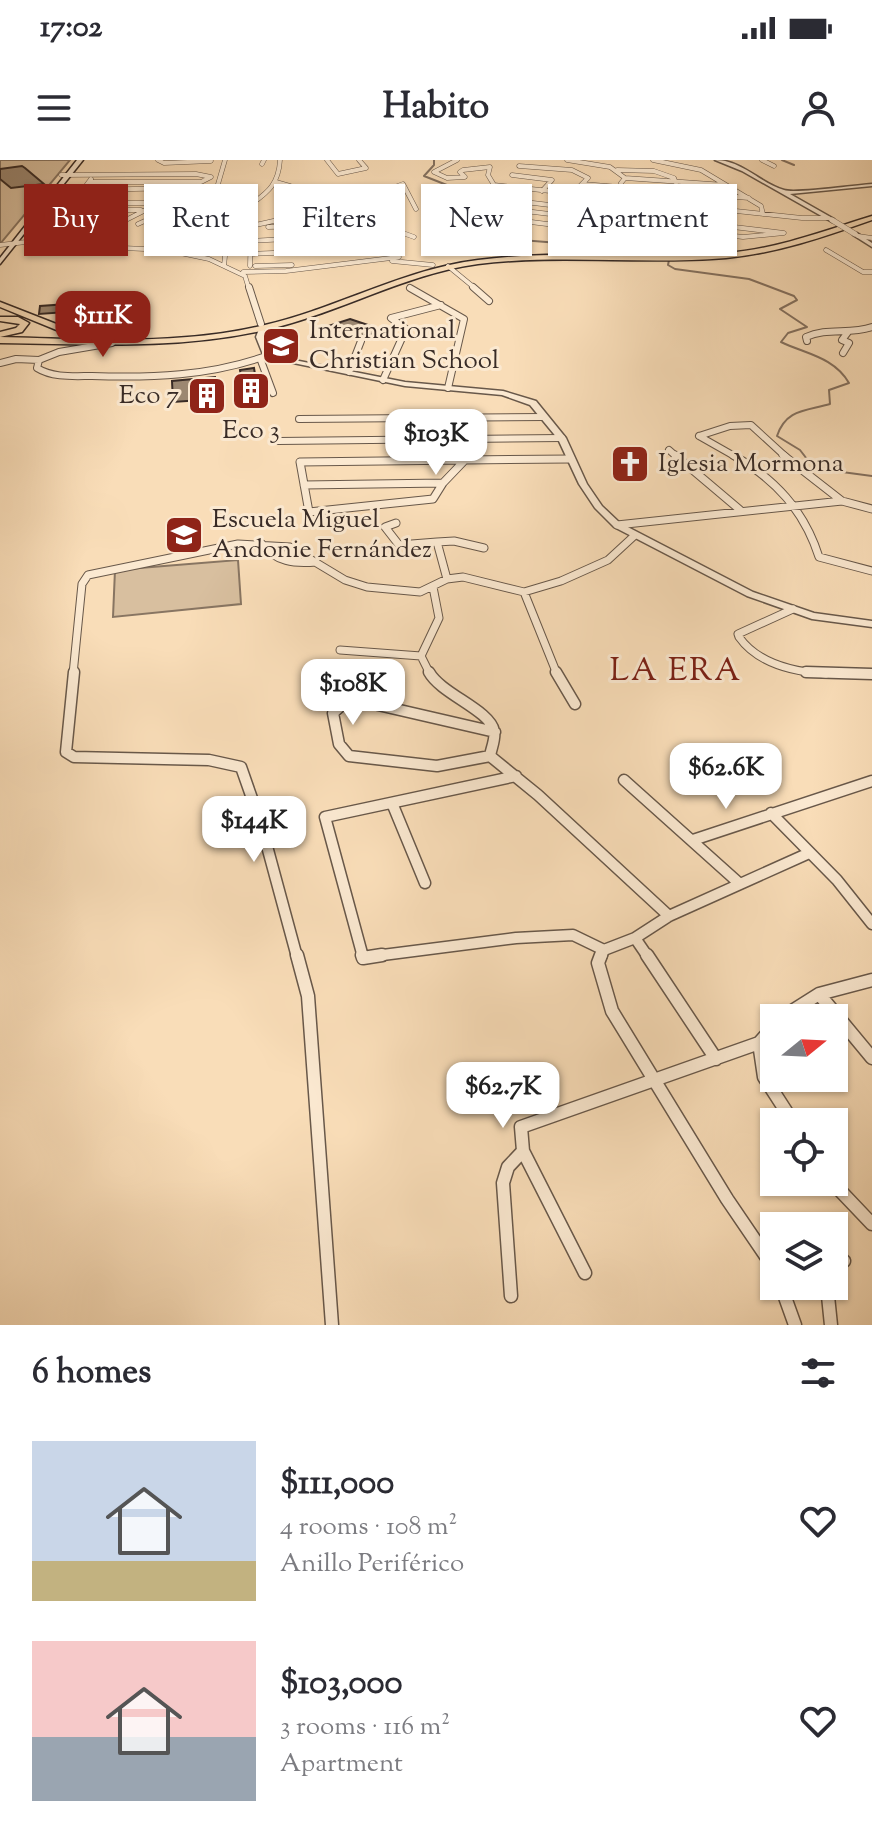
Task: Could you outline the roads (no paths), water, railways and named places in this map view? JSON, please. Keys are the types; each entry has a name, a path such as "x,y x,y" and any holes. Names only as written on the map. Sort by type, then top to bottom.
{"highway":[{"path":"0,338 140,338 261,330 404,273 433,265 505,256 676,254 765,246 872,216"},
{"path":"0,338 43,341 261,330 318,313 402,278 448,266 508,259 679,258 739,253 806,241 872,216"},
{"path":"0,304 62,329 140,338"},
{"path":"0,319 18,319 25,323 19,330 0,338"}],"main road":[{"path":"0,262 73,160"},
{"path":"1,246 80,160"}],"street":[{"path":"158,160 165,166 211,161"},
{"path":"218,184 225,160"},
{"path":"258,204 276,182 280,160"},
{"path":"327,160 338,174 366,168 359,160"},
{"path":"457,160 434,172 456,179 465,177 460,172 463,170 490,167"},
{"path":"492,184 488,175 495,160"},
{"path":"505,184 523,160"},
{"path":"567,160 617,170 664,173 674,178 676,183"},
{"path":"593,163 599,160"},
{"path":"653,160 693,168 725,184"},
{"path":"717,160 786,193 872,245"},
{"path":"762,160 774,166"},
{"path":"192,161 193,169 210,169"},
{"path":"519,166 579,171 588,178 583,184"},
{"path":"617,170 625,178 702,184"},
{"path":"64,175 201,174 211,177 200,184"},
{"path":"512,175 550,179 542,191"},
{"path":"89,182 94,176"},
{"path":"620,184 625,178"},
{"path":"89,182 206,181"},
{"path":"276,182 283,184"},
{"path":"405,185 416,209"},
{"path":"786,193 870,186"},
{"path":"532,190 548,192"},
{"path":"737,191 761,206 763,214 754,227"},
{"path":"737,197 749,198"},
{"path":"128,210 144,210"},
{"path":"128,218 144,210"},
{"path":"737,211 830,219"},
{"path":"138,224 144,221"},
{"path":"737,225 784,234 737,236"},
{"path":"405,234 414,237"},
{"path":"856,235 872,238"},
{"path":"743,237 765,246"},
{"path":"1,246 47,240 73,246 164,249 231,267 245,276 254,297 263,357 273,393"},
{"path":"826,250 863,272 872,272"},
{"path":"224,265 225,256"},
{"path":"249,256 250,266"},
{"path":"239,272 279,272 399,257"},
{"path":"231,267 323,263 342,258"},
{"path":"376,260 433,265"},
{"path":"448,266 489,301"},
{"path":"410,288 465,322 448,388"},
{"path":"383,380 406,329 391,318 441,305"},
{"path":"807,341 806,337 820,329 848,332 872,327"},
{"path":"843,353 849,343 842,340 848,332"},
{"path":"0,363 16,359 39,360 59,352 140,338"},
{"path":"43,341 59,346 59,352"},
{"path":"349,372 361,341"},
{"path":"39,360 37,368 45,373 154,378 204,372 263,357 383,380 519,397 533,403 562,438 599,508 634,536 750,594 812,616 872,624"},
{"path":"299,419 544,417"},
{"path":"462,418 465,461 443,483 433,499 314,513 308,509 300,462 465,461 571,459"},
{"path":"842,501 777,450 751,425 742,424 700,435 747,461 784,493 811,533 819,557 872,571"},
{"path":"278,441 562,438"},
{"path":"669,450 740,510"},
{"path":"304,485 443,483"},
{"path":"617,525 842,501 872,509"},
{"path":"396,523 385,527 399,545 454,541 484,548"},
{"path":"332,1325 308,996 261,824 241,767 209,760 74,757 66,752 82,584 88,575 238,544 262,544 290,547 345,580 367,587 420,592 447,579 463,577 524,592 561,581 608,560 634,536"},
{"path":"437,542 447,579"},
{"path":"262,544 272,558 298,564 316,562"},
{"path":"421,656 437,626 442,608 433,587"},
{"path":"524,592 550,662 575,704"},
{"path":"793,609 738,634 740,640 759,655 791,671 822,676 872,674"},
{"path":"340,650 421,656"},
{"path":"421,656 431,677 462,703 488,718 495,732 490,756"},
{"path":"495,732 365,702 343,704 333,713 339,744 349,756 437,766 490,756 516,776 669,916"},
{"path":"516,776 325,817 363,958 516,938 573,935 604,950"},
{"path":"624,780 740,884"},
{"path":"693,840 872,781"},
{"path":"392,803 425,883"},
{"path":"771,813 807,854 839,882 872,924"},
{"path":"760,1246 612,1011 598,963 604,950 635,938 669,916 807,854"},
{"path":"635,938 716,1059"},
{"path":"803,1004 819,994 872,980"},
{"path":"819,994 872,1058"},
{"path":"585,1273 523,1151 521,1127 759,1043 764,1077 784,1108"},
{"path":"511,1296 503,1183 508,1167 523,1151"},
{"path":"845,1196 872,1224"},
{"path":"786,1300 795,1325"},
{"path":"828,1300 831,1325"}],"waterway":[{"path":"434,160 434,165 424,176 457,189 446,196 444,216 470,218 489,232 521,240 548,242"},
{"path":"782,160 794,165"},
{"path":"669,260 668,265 675,269 749,279 794,296 797,300 780,309 807,327 788,333 781,342 836,367 849,383 829,390 830,404 791,416 777,436 800,450 810,463 827,470 872,476"}],"place":[{"name":"International Christian School","path":"281,346"},
{"name":"Eco 3","path":"251,391"},
{"name":"Eco 7","path":"207,396"},
{"name":"Iglesia Mormona","path":"630,464"},
{"name":"Escuela Miguel Andonie Fernández","path":"184,535"}],"district":[{"name":"LA ERA","path":"676,672"}]}
